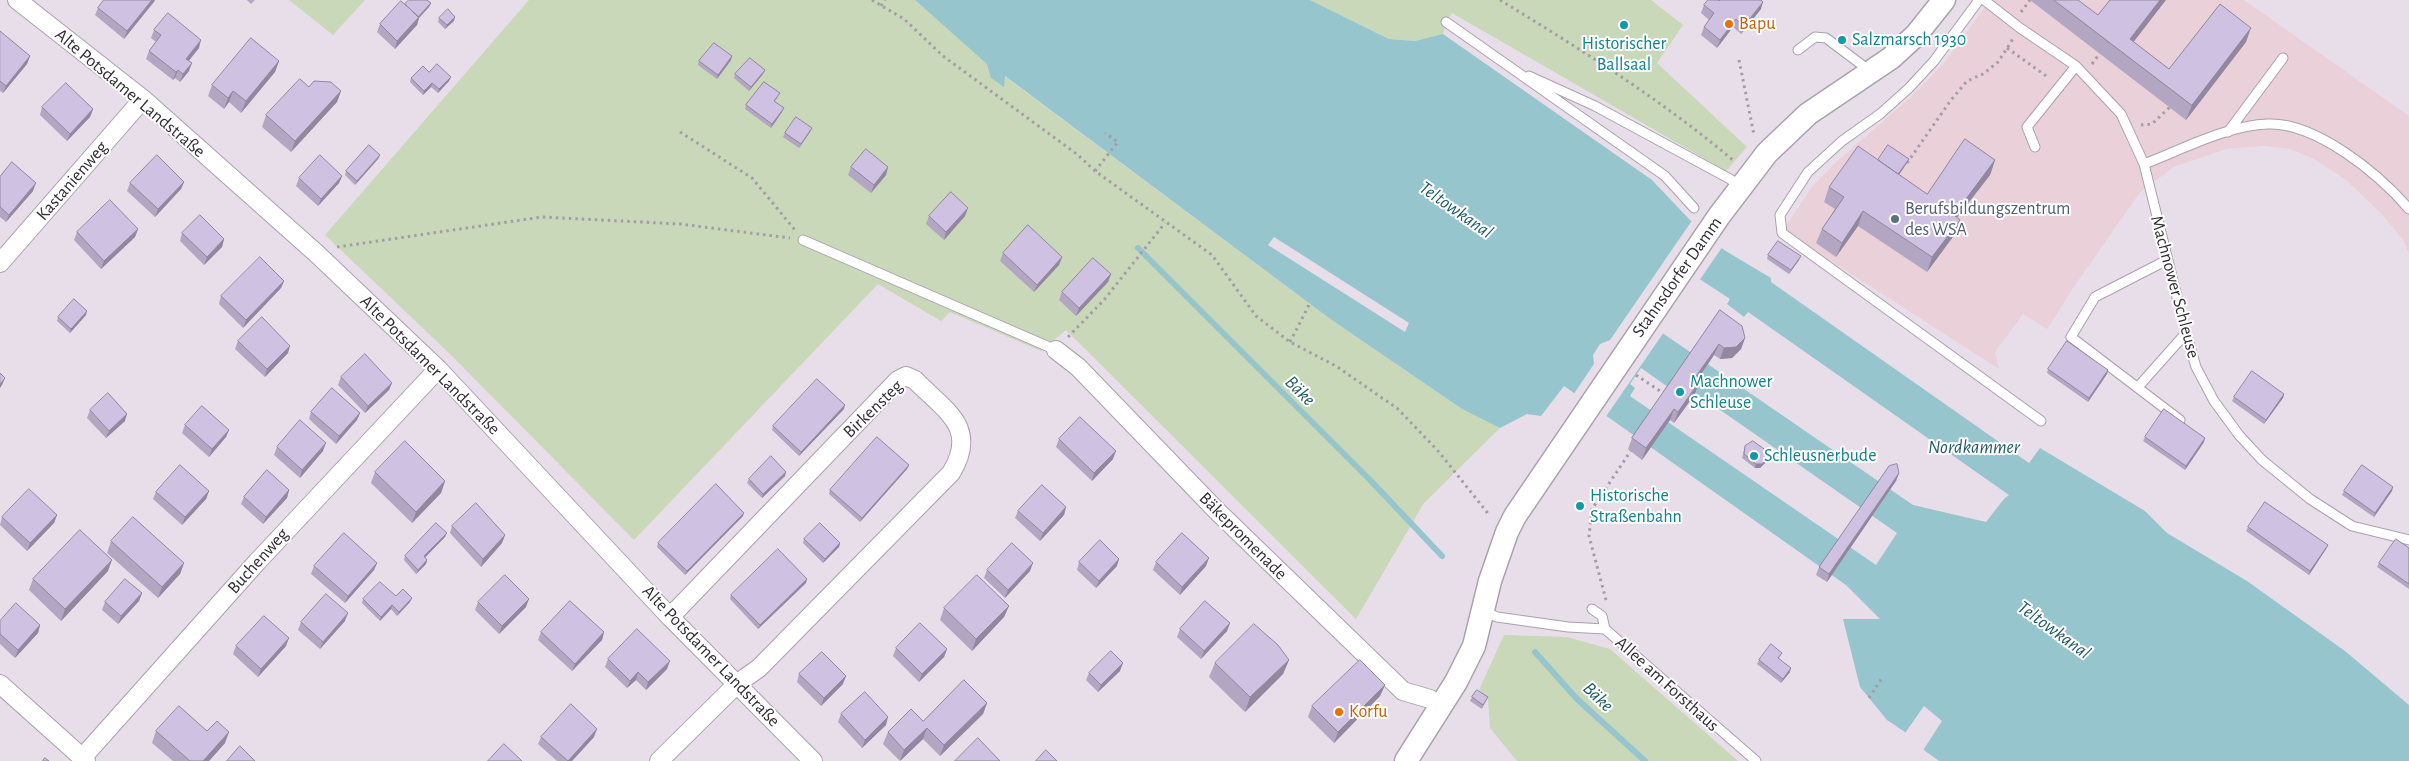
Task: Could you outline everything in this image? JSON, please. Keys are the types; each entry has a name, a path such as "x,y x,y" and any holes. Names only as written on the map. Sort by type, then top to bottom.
{"street":[{"name":"Alte Potsdamer Landstraße","path":"17,0 144,99 316,253 438,368 670,617 814,761"},
{"name":"Stahnsdorfer Damm","path":"1406,761 1456,682 1474,646 1490,580 1507,532 1530,491 1719,216 1741,176 1808,114 1872,72 1916,35 1944,0"},
{"name":"Kastanienweg","path":"0,263 144,99"},
{"name":"Bäkepromenade","path":"1056,350 1078,367 1216,510 1403,691 1430,699 1441,707"},
{"name":"Buchenweg","path":"84,759 257,562 438,368"},
{"name":"Birkensteg","path":"670,617 898,380 906,376 915,380 960,426 963,438 958,461 951,473 766,661 738,684"},
{"path":"0,684 84,759"},
{"path":"658,761 738,684"}],"lane":[{"path":"1979,0 1934,61 1909,88 1880,114 1842,141 1808,172 1780,215 1782,233 2041,421"},
{"name":"Machnower Schleuse","path":"1984,0 2020,28 2076,66 2121,114 2144,164 2167,260 2196,367 2214,401 2240,435 2262,460 2310,499 2352,526 2409,540"},
{"path":"1446,22 1665,176 1694,208"},
{"path":"1798,50 1815,37 1826,38 1872,72"},
{"path":"2228,132 2282,58"},
{"path":"1508,66 1595,106 1730,178 1741,176"},
{"path":"2035,147 2027,127 2076,66"},
{"path":"2144,164 2228,132 2269,124 2301,130 2352,158 2392,188 2409,209"},
{"path":"803,240 1056,350"},
{"path":"2167,260 2095,297 2071,337 2180,420"},
{"path":"2138,387 2186,333"},
{"path":"1592,609 1602,616 1606,629"},
{"name":"Allee am Forsthaus","path":"1483,611 1497,617 1568,627 1606,629 1756,761"}],"path":[{"path":"872,0 904,19 943,56 1078,155 1094,171 1212,255 1256,316 1290,342 1336,366 1398,410 1439,452 1496,523"},
{"path":"880,6 885,0"},
{"path":"1500,0 1555,34 1702,134 1741,176"},
{"path":"1907,163 1950,100 1967,81 1983,74 1998,62 2020,28"},
{"path":"2007,48 2060,85"},
{"path":"1739,60 1752,124"},
{"path":"2121,114 2139,125 2152,124 2170,107"},
{"path":"680,132 752,178 803,240"},
{"path":"1094,171 1118,142 1105,133"},
{"path":"316,253 337,247 542,217 680,224 803,240"},
{"path":"1056,350 1104,300 1165,223"},
{"path":"1290,342 1310,303"},
{"path":"1630,370 1668,396"},
{"path":"1663,404 1673,389"},
{"path":"1606,629 1606,602 1589,536 1592,509 1632,448"},
{"path":"1869,698 1882,678"}],"shaded area":[{"path":"1990,0 2244,0 2409,116 2409,253 2402,238 2381,213 2346,180 2314,159 2290,149 2264,146 2226,149 2174,167 2141,191 2073,288 2047,329 2023,314 1995,352 1999,369 1783,230 1812,187 1834,164 1912,96 1945,62"}],"green space":[{"path":"289,0 365,0 333,35"},
{"path":"529,0 915,0 988,64 1329,318 1462,409 1500,428 1424,503 1356,619 1066,330 1041,351 950,312 941,321 878,284 634,540 451,355 325,235"},
{"path":"1310,0 1651,0 1683,25 1657,63 1747,147 1726,171 1452,13 1446,22 1443,34 1415,41 1389,39"},
{"path":"1504,635 1567,637 1610,649 1738,761 1517,761 1490,728 1488,699 1479,690"}],"water":[{"path":"915,0 1310,0 1389,39 1415,41 1443,34 1652,180 1690,220 1724,250 1771,278 1771,282 2029,463 2040,448 2145,511 2167,533 2247,581 2345,651 2409,705 2409,761 1939,761 1906,737 1905,732 1887,720 1860,687 1843,619 1880,619 1846,585 1564,386 1541,416 1527,414 1500,428 1462,409 1329,318 1005,76 1004,87 991,78 987,64","holes":["1698,278 1730,299 1727,304 1744,317 1748,312 2009,495 1986,522 1913,505 1661,332","1641,368 1668,387 1680,382 1897,533 1876,565 1630,396 1635,388 1630,384"]}],"pier":[{"path":"1693,219 1723,246 1605,418 1573,395 1594,364 1593,355 1600,344 1610,340"},
{"path":"1274,237 1409,323 1405,332 1268,245"},
{"path":"1924,706 1942,721 1922,752 1903,736"}],"building":[{"path":"104,0 152,0 127,31 98,8"},
{"path":"409,0 427,0 431,3 418,17 405,4"},
{"name":"Bapu","path":"1708,0 1761,0 1763,2 1744,26 1736,19 1720,40 1704,27 1714,13 1704,5"},
{"path":"2054,0 2078,0 2098,15 2110,0 2160,0 2130,39 2169,69 2220,4 2251,28 2192,105"},
{"path":"401,1 419,17 397,41 380,24"},
{"path":"448,9 455,17 447,25 439,18"},
{"path":"168,13 201,40 186,59 192,63 183,74 178,70 176,72 149,51 161,35 154,30"},
{"path":"0,31 30,56 6,86 0,81"},
{"path":"251,38 279,61 246,101 233,91 228,98 212,85"},
{"path":"714,43 732,56 718,75 699,61"},
{"path":"750,58 765,70 751,87 735,74"},
{"path":"437,64 451,77 439,89 432,83 424,91 411,78 423,66 429,72"},
{"path":"300,79 309,87 314,81 331,82 341,91 295,141 266,115"},
{"path":"764,82 780,93 774,101 784,108 772,124 746,105"},
{"path":"66,83 93,109 70,134 42,107"},
{"path":"796,117 812,128 801,144 785,133"},
{"name":"Berufsbildungszentrum des WSA","path":"1965,139 1995,160 1954,215 1960,220 1932,257 1863,211 1842,243 1822,229 1844,197 1829,187 1858,146 1927,194"},
{"path":"369,145 380,155 357,181 346,171"},
{"path":"1888,145 1909,159 1898,174 1878,160"},
{"path":"866,149 888,167 874,185 851,167"},
{"path":"157,155 184,182 158,209 130,183"},
{"path":"320,155 342,176 321,199 299,178"},
{"path":"12,162 36,183 9,215 0,207 0,177"},
{"path":"951,192 968,208 946,232 929,216"},
{"path":"110,200 138,229 104,261 77,232"},
{"path":"200,215 224,239 207,257 182,233"},
{"path":"1028,225 1062,257 1037,285 1003,253"},
{"path":"1778,241 1801,256 1791,270 1768,255"},
{"path":"260,257 284,281 246,320 221,296"},
{"path":"1093,258 1111,274 1079,308 1062,292"},
{"path":"74,299 87,311 71,329 58,317"},
{"name":"Machnower Schleuse","path":"1720,310 1742,326 1745,338 1736,347 1724,348 1719,344 1694,379 1699,382 1678,412 1674,409 1646,448 1632,438"},
{"path":"262,317 290,346 267,369 238,341"},
{"path":"2067,341 2108,370 2089,398 2048,369"},
{"path":"365,354 392,383 368,406 341,377"},
{"path":"2252,371 2284,394 2266,420 2234,397"},
{"path":"0,373 5,378 0,384"},
{"path":"817,379 845,405 801,452 773,426"},
{"path":"332,388 360,413 339,436 311,412"},
{"path":"108,393 127,414 109,431 90,410"},
{"path":"202,406 229,430 212,449 185,425"},
{"path":"2164,409 2205,438 2186,466 2145,437"},
{"path":"1080,417 1116,451 1094,473 1059,439"},
{"path":"300,420 326,443 302,470 277,447"},
{"path":"877,437 909,465 862,518 830,490"},
{"path":"405,441 445,481 416,512 375,472"},
{"name":"Schleusnerbude","path":"1753,441 1767,451 1767,459 1762,464 1756,464 1744,454 1745,446"},
{"path":"771,456 786,472 763,494 749,479"},
{"path":"1897,464 1899,473 1829,574 1819,567 1889,466"},
{"path":"180,465 209,491 185,517 156,492"},
{"path":"2362,465 2393,487 2375,513 2344,491"},
{"path":"267,470 289,490 266,517 244,497"},
{"path":"716,484 744,513 687,571 658,543"},
{"path":"1042,485 1066,507 1043,533 1018,511"},
{"path":"29,489 57,515 30,543 2,517"},
{"path":"2265,502 2328,545 2310,571 2248,527"},
{"path":"476,503 505,535 483,559 452,526"},
{"path":"133,517 184,563 162,587 111,541"},
{"path":"436,523 447,533 424,556 427,560 418,570 405,556"},
{"path":"820,523 840,543 825,559 804,539"},
{"path":"80,530 112,560 65,609 33,579"},
{"path":"344,533 377,563 348,596 314,566"},
{"path":"1182,533 1209,558 1182,587 1156,562"},
{"path":"2396,539 2409,548 2409,584 2379,563"},
{"path":"1100,540 1119,559 1099,581 1079,562"},
{"path":"1012,543 1033,563 1008,590 987,570"},
{"path":"778,549 807,579 760,625 731,595"},
{"path":"505,575 529,599 502,626 478,602"},
{"path":"977,575 1009,606 976,639 944,608"},
{"path":"125,579 142,593 121,616 105,602"},
{"path":"380,582 396,596 403,589 412,598 399,612 392,605 381,617 363,599"},
{"path":"326,594 348,613 323,642 301,622"},
{"path":"570,601 604,632 575,664 541,632"},
{"path":"1205,601 1230,623 1204,651 1180,629"},
{"path":"16,603 40,625 18,650 0,634 0,621"},
{"path":"264,616 289,638 261,669 236,646"},
{"path":"920,623 947,649 922,674 896,648"},
{"path":"1254,624 1278,645 1289,660 1250,697 1215,663"},
{"path":"637,629 670,661 648,682 638,672 630,681 608,659"},
{"path":"1771,644 1782,653 1778,658 1791,668 1783,679 1759,660"},
{"path":"1111,651 1123,663 1101,685 1089,673"},
{"path":"822,652 846,676 824,698 799,674"},
{"name":"Korfu","path":"1360,660 1385,685 1338,732 1312,706"},
{"path":"964,680 987,703 944,745 927,728 904,750 888,732 911,709 923,721"},
{"path":"1477,690 1488,697 1483,705 1472,697"},
{"path":"865,692 888,717 865,740 841,714"},
{"path":"571,704 597,729 568,761 541,737"},
{"path":"179,706 207,731 217,721 229,732 203,761 190,761 156,731"},
{"path":"978,738 1000,761 955,761"},
{"path":"504,744 522,761 488,761"},
{"path":"240,746 255,761 227,761"},
{"path":"1046,750 1057,761 1036,761"}],"waterway":[{"name":"Bäke","path":"1138,248 1372,482 1442,556"},
{"name":"Bäke","path":"1535,652 1577,699 1645,761"}],"place":[{"name":"Bapu","path":"1729,24"},
{"name":"Historischer Ballsaal","path":"1624,25"},
{"name":"Salzmarsch 1930","path":"1842,40"},
{"name":"Berufsbildungszentrum des WSA","path":"1895,219"},
{"name":"Machnower Schleuse","path":"1680,392"},
{"name":"Schleusnerbude","path":"1754,456"},
{"name":"Historische Straßenbahn","path":"1580,506"},
{"name":"Korfu","path":"1339,712"}],"water label":[{"name":"Teltowkanal","path":"1456,210"},
{"name":"Nordkammer","path":"1974,447"},
{"name":"Teltowkanal","path":"2054,630"}]}
